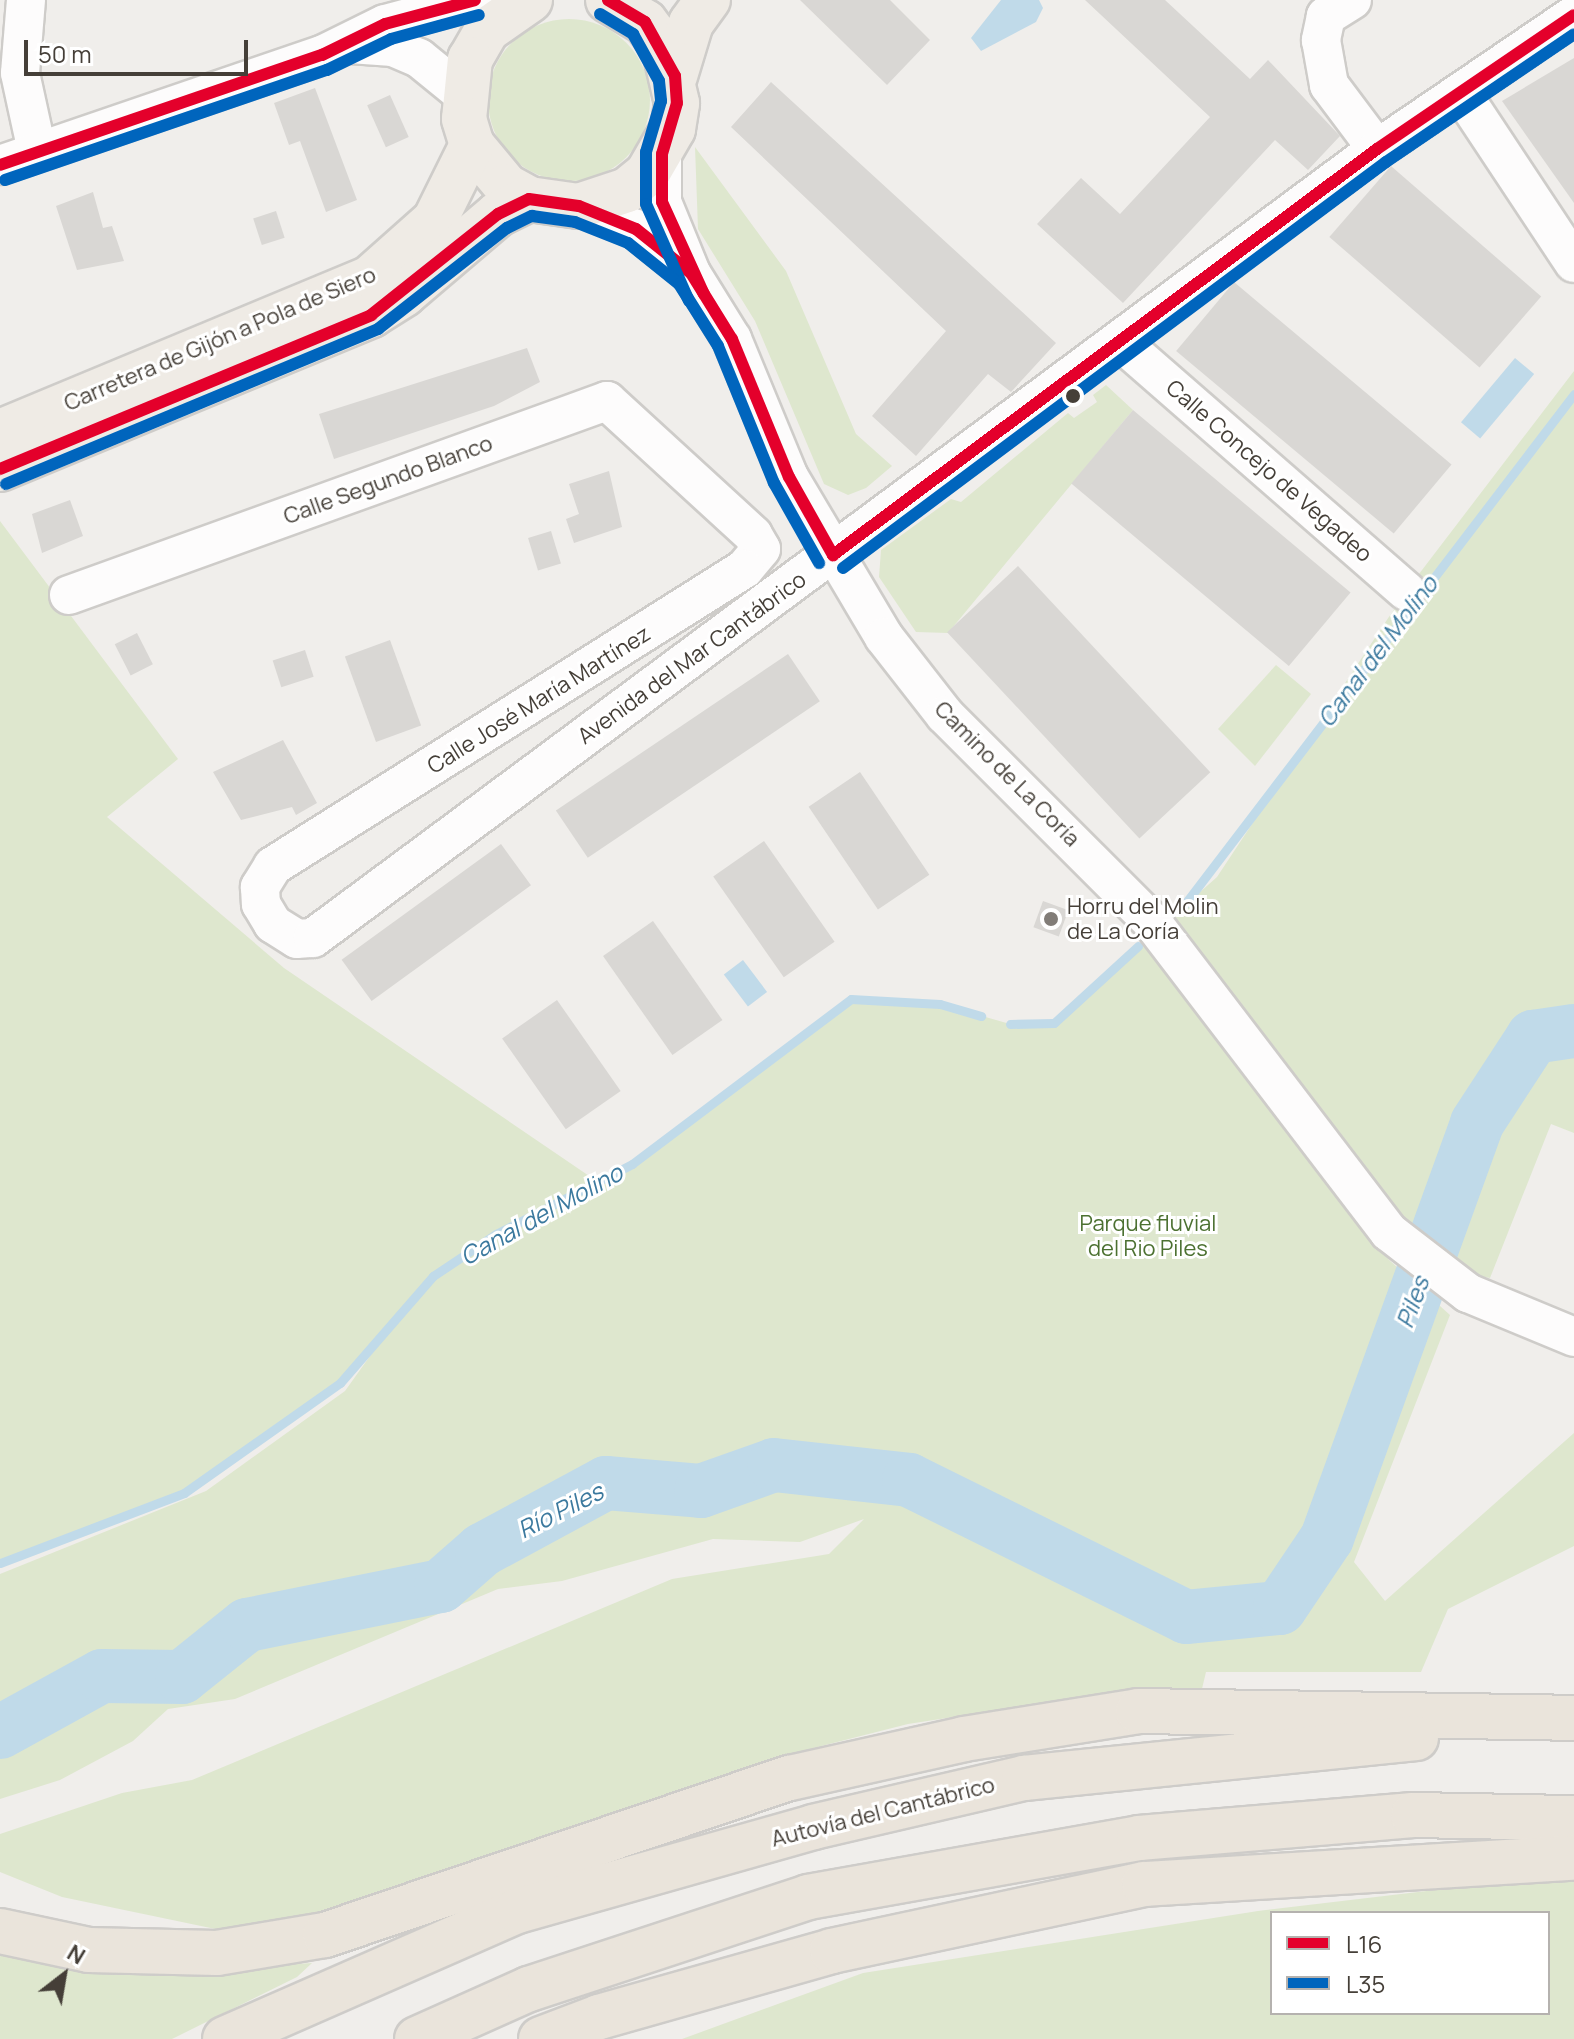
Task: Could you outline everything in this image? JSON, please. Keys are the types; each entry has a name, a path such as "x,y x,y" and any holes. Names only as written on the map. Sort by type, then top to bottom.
{"highway":[{"path":"0,1931 89,1950 217,1953 325,1935 790,1778 964,1739 1138,1711 1574,1718"},
{"name":"Autovía del Cantábrico","path":"225,2039 517,1911 813,1827 1009,1781 1441,1735 1574,1736"},
{"path":"417,2039 529,1989 808,1897 1139,1838 1413,1815 1574,1818"},
{"path":"541,2039 832,1951 1144,1884 1574,1858"},
{"path":"0,1900 79,1928 217,1953"},
{"path":"613,2039 832,1951"}],"main road":[{"path":"502,2 470,59 462,93 472,145 506,186 529,199 579,206 627,190 662,154 673,129 675,76 691,23 708,0"},
{"path":"619,1 645,22 675,76"},
{"name":"Carretera de Gijón a Pola de Siero","path":"0,432 370,278 435,220 472,145"},
{"name":"Carretera de Gijón a Pola de Siero","path":"0,469 371,315 404,294 498,214 529,199"}],"street":[{"path":"26,0 20,73 37,151"},
{"path":"0,165 350,44 385,24 502,2"},
{"path":"1331,5 1321,40 1329,85 1377,149"},
{"name":"Avenida del Mar Cantábrico","path":"273,924 297,939 330,930 1377,149 1574,15"},
{"path":"350,44 393,47 419,58 462,93"},
{"path":"1470,106 1574,263"},
{"name":"Camino de La Coría","path":"662,154 662,202 691,273 732,339 789,477 884,637 945,715 1152,922 1389,1232 1468,1293 1574,1337"},
{"name":"Camino de La Coría","path":"579,206 636,229 691,273"},
{"name":"Calle Concejo de Vegadeo","path":"1131,351 1406,591"},
{"name":"Calle Segundo Blanco","path":"69,595 607,401 685,471"},
{"name":"Calle José María Martínez","path":"273,924 260,887 273,866 610,659 755,558 761,549 753,535 685,471"}],"green space":[{"path":"569,19 600,25 626,43 644,69 650,100 644,131 626,157 600,175 569,181 538,175 512,157 494,131 488,100 494,69 512,43 538,25"},
{"path":"695,147 786,271 856,434 892,466 866,488 848,495 824,484 755,321 698,229"},
{"name":"Parque fluvial del Rio Piles","path":"1574,371 1574,1133 1551,1124 1490,1278 1388,1259 1450,1315 1354,1562 1385,1601 1574,1433 1574,1546 1448,1609 1421,1672 1206,1672 1201,1693 1038,1704 908,1724 782,1756 308,1917 225,1931 62,1897 0,1872 0,1834 122,1793 192,1780 672,1579 829,1554 864,1519 800,1542 713,1539 562,1581 498,1589 235,1699 168,1709 133,1741 60,1780 0,1799 0,1574 206,1491 345,1391 395,1321 340,1383 184,1493 0,1563 0,521 178,759 107,817 284,968 598,1182 632,1164 851,999 940,1004 1017,1026 1054,1022 1217,877 1406,591"},
{"path":"1106,385 1133,410 948,633 916,632 879,577 881,550 951,499 961,502 1068,413 1074,418 1097,402 1093,395"},
{"path":"1276,665 1311,694 1255,766 1218,729"},
{"path":"1528,1879 1574,1879 1574,2039 682,2039 863,1973 1258,1911"},
{"path":"0,1954 191,1971 312,1963 297,1977 172,2039 0,2039"}],"water":[{"path":"1001,0 1039,0 1043,8 1036,22 981,51 971,38"},
{"path":"1515,358 1534,374 1480,438 1461,422"},
{"path":"743,960 767,992 748,1006 724,974"}],"building":[{"path":"800,0 890,0 930,40 887,85"},
{"path":"1085,0 1165,0 1250,79 1268,60 1340,136 1308,170 1275,140 1123,303 1037,224 1081,178 1120,214 1210,117"},
{"path":"1574,58 1574,203 1502,101"},
{"path":"771,82 1056,343 1011,392 988,374 916,456 872,416 946,331 731,127"},
{"path":"315,88 357,200 326,212 300,141 289,145 274,103"},
{"path":"390,95 409,137 386,147 367,105"},
{"path":"1391,166 1541,297 1480,367 1329,237"},
{"path":"93,192 103,228 112,226 124,261 77,270 56,206"},
{"path":"276,211 285,238 262,245 253,218"},
{"path":"1234,282 1452,465 1394,533 1176,351"},
{"path":"527,348 540,382 494,406 334,459 319,414"},
{"path":"1133,410 1351,593 1289,666 1071,484"},
{"path":"609,471 622,527 574,543 566,519 579,514 569,484"},
{"path":"70,500 83,536 42,553 32,514"},
{"path":"551,531 561,564 538,571 528,538"},
{"path":"1018,566 1210,772 1139,838 947,632"},
{"path":"137,633 153,664 131,676 115,644"},
{"path":"390,640 421,726 376,742 345,656"},
{"path":"305,650 314,677 281,687 273,661"},
{"path":"788,654 820,701 588,858 556,811"},
{"path":"283,740 317,803 296,815 292,807 241,820 213,772"},
{"path":"860,772 929,875 878,909 809,807"},
{"path":"764,841 835,942 784,977 713,877"},
{"path":"501,844 531,885 372,1001 342,960"},
{"name":"Horru del Molin de La Coría","path":"1043,901 1068,910 1059,937 1033,927"},
{"path":"653,921 722,1020 672,1055 603,956"},
{"path":"557,1000 621,1091 566,1129 502,1038"}],"waterway":[{"name":"Canal del Molino","path":"1181,909 1574,394"},
{"name":"Canal del Molino","path":"1010,1024 1054,1023 1138,946"},
{"name":"Canal del Molino","path":"0,1563 184,1493 340,1383 433,1276 496,1234 632,1164 851,999 940,1004 981,1016"},
{"name":"Río Piles","path":"0,1732 102,1676 182,1677 247,1625 441,1586 482,1550 606,1483 701,1491 774,1465 909,1480 1186,1617 1280,1608 1327,1538 1477,1123 1533,1037 1574,1031"}],"transit line":[{"name":"L16","path":"0,165 322,55 385,24 475,0"},
{"name":"L16","path":"608,0 645,22 675,76 677,103 662,154 662,202 704,294"},
{"name":"L35","path":"600,14 633,34 659,81 661,101 646,152 646,204 689,301"},
{"name":"L35","path":"5,180 327,70 391,39 479,15"},
{"name":"L16","path":"833,555 1377,149 1574,15"},
{"name":"L35","path":"843,568 1386,162 1574,34"},
{"name":"L16","path":"0,469 371,315 498,214 529,199 579,206 636,229 691,273 732,339 789,477 833,555"},
{"name":"L35","path":"6,484 378,329 507,228 532,216 575,222 628,243 679,284 718,346 774,483 819,563"}],"place":[{"name":"Horru del Molin de La Coría","path":"1051,919"}],"water label":[{"name":"Piles","path":"1412,1302"}]}
